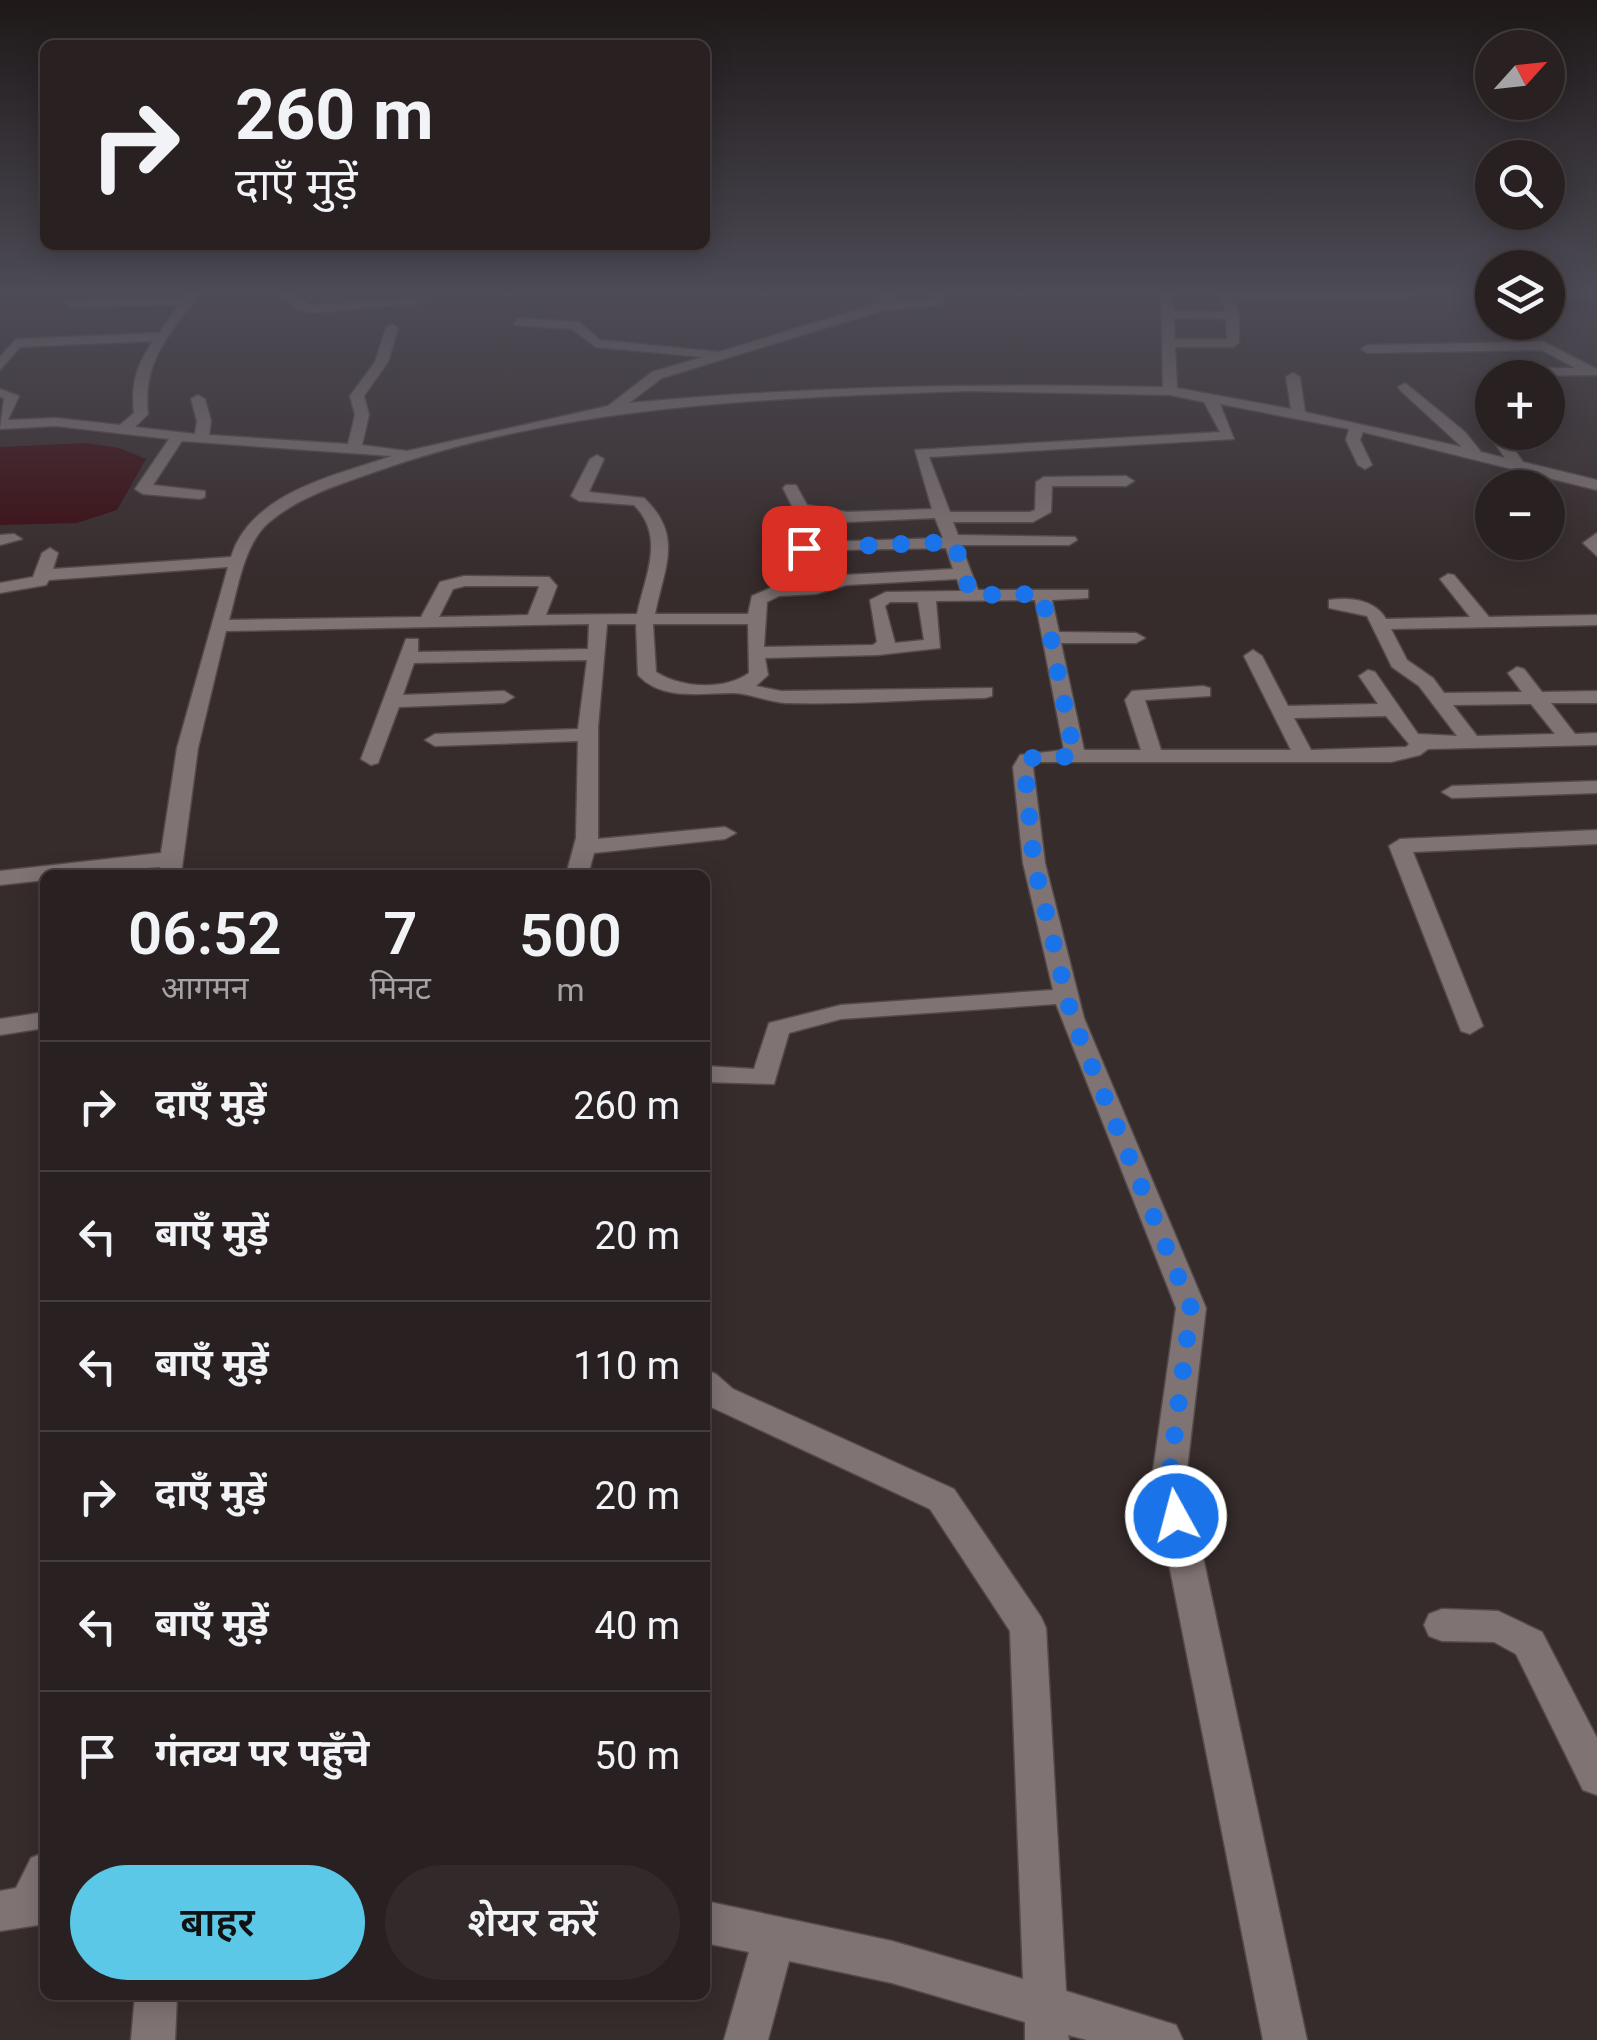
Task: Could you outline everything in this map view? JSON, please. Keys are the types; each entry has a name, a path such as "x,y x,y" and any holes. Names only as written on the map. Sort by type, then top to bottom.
{"street":[{"path":"125,428 140,414 138,387"},
{"path":"354,449 362,415 357,396 363,387"},
{"path":"613,408 640,387"},
{"path":"1294,387 1298,413"},
{"path":"124,870 171,867 189,724 238,562 252,530 303,492 415,453 613,408 686,399 932,388 1170,391 1298,413 1595,484"},
{"path":"1405,388 1460,435 1474,453"},
{"path":"0,394 12,396 0,424 56,422 201,439 415,453"},
{"path":"971,595 920,452 1225,438 1230,434 1209,397"},
{"path":"198,399 204,421 201,439"},
{"path":"1357,426 1352,440 1365,465"},
{"path":"178,436 144,488 200,494"},
{"path":"1507,450 1517,464"},
{"path":"597,459 578,494 638,501 660,534 662,558 646,619 646,664 654,681 686,687 733,687 762,696 985,692"},
{"path":"792,488 801,509 825,516 1033,517 1043,512 1044,482 1126,481"},
{"path":"1565,489 1595,484"},
{"path":"777,537 788,548 1069,540"},
{"path":"1597,538 1591,543 1597,551"},
{"path":"0,588 35,584 45,575 50,553"},
{"path":"45,575 238,562"},
{"path":"733,687 759,675 755,653 758,600 775,591 816,589 845,580 964,574"},
{"path":"1448,578 1482,621"},
{"path":"372,759 406,658 446,586 464,581 543,580 548,586 535,620"},
{"path":"1042,594 1075,757"},
{"path":"878,650 886,643 876,604 879,600 1082,594"},
{"path":"755,653 878,650 934,644 926,596"},
{"path":"1335,604 1365,607 1380,624 1400,663 1426,682 1474,744"},
{"path":"578,870 585,847 588,735 600,626 595,619"},
{"path":"219,626 757,619"},
{"path":"1380,624 1597,620"},
{"path":"1051,637 1136,638"},
{"path":"406,658 597,654"},
{"path":"1254,656 1305,758"},
{"path":"1517,673 1570,740"},
{"path":"1368,676 1411,738 1422,743 1597,739"},
{"path":"1153,758 1135,700 1138,695 1203,692"},
{"path":"1438,699 1597,696"},
{"path":"392,701 504,697"},
{"path":"1284,712 1392,710"},
{"path":"436,740 588,735"},
{"path":"1286,2040 1169,1478 1191,1308 1066,996 1034,864 1023,767 1031,757 1391,756 1413,751 1422,743"},
{"path":"1452,792 1597,787"},
{"path":"585,847 725,833"},
{"path":"1470,1026 1400,846 1597,837"},
{"path":"0,878 40,875"},
{"path":"710,1074 765,1078 778,1028 841,1012 1066,996"},
{"path":"0,1027 40,1021"},
{"path":"710,1387 722,1398 942,1499 1028,1628 1048,2024"},
{"path":"1442,1625 1498,1627 1529,1644 1597,1776"},
{"path":"710,1923 892,1962 1048,2024 1161,2040"},
{"path":"746,2040 775,1934"},
{"path":"153,2040 156,2000"}],"shaded area":[{"path":"86,443 119,448 146,459 117,510 77,523 0,525 0,447"}],"route":[{"path":"804,548 954,542 971,595 1042,594 1075,757 1038,756 1024,761 1034,864 1072,1018 1191,1308 1169,1478 1176,1516"}]}
